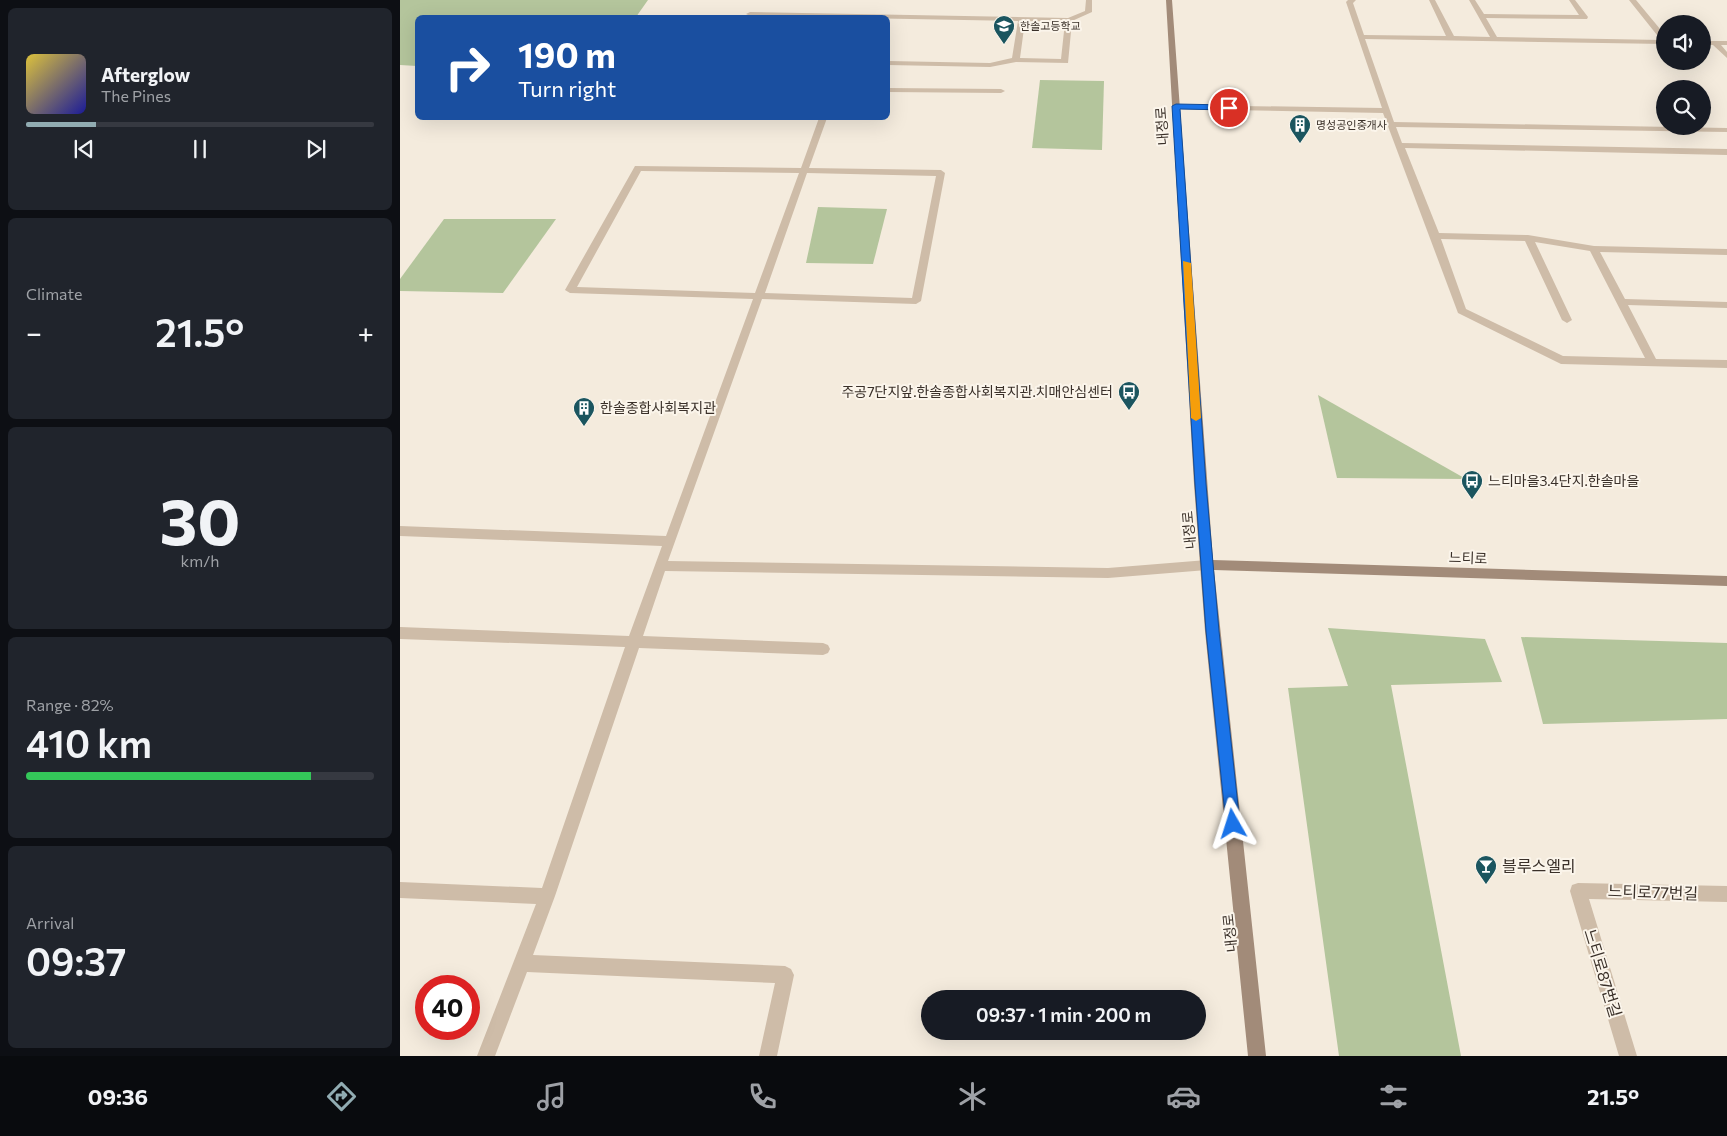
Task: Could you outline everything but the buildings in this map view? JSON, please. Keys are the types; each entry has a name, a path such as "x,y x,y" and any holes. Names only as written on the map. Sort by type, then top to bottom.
{"street":[{"name":"내정로","path":"1170,0 1208,565 1256,1056"},
{"name":"느티로","path":"1208,565 1727,581"}],"lane":[{"path":"890,17 1069,20 1088,12 1089,0"},
{"path":"1353,0 1349,2 1386,111 1462,311 1561,360 1727,364"},
{"path":"1432,0 1451,38"},
{"path":"1472,0 1495,39"},
{"path":"1481,16 1584,17 1572,0"},
{"path":"1632,0 1656,30"},
{"path":"750,14 804,15"},
{"path":"1016,60 1022,19"},
{"path":"890,63 990,65 1016,60 1065,61 1069,20"},
{"path":"1361,37 1656,41"},
{"path":"1711,43 1727,43"},
{"path":"1716,43 1727,56"},
{"path":"890,90 1001,91"},
{"path":"1176,106 1386,111"},
{"path":"486,1056 547,896 660,566 822,120"},
{"path":"1391,124 1727,130"},
{"path":"1400,145 1727,152"},
{"path":"638,168 941,173 916,301 758,297 570,290 638,168"},
{"path":"1435,236 1528,238 1594,249 1727,252"},
{"path":"1528,238 1567,320"},
{"path":"1594,249 1652,362"},
{"path":"1621,302 1727,305"},
{"path":"400,531 670,541"},
{"path":"660,566 1108,573 1208,565"},
{"path":"400,633 823,649"},
{"path":"400,890 547,896"},
{"name":"느티로77번길","path":"1578,890 1727,894"},
{"name":"느티로87번길","path":"1578,890 1628,1056"},
{"path":"521,963 785,975 768,1056"}],"green space":[{"path":"400,0 648,0 637,15 415,15 415,66 400,65"},
{"path":"1040,80 1104,81 1102,150 1032,148"},
{"path":"818,207 887,209 873,264 806,263"},
{"path":"444,219 556,219 503,293 400,291 400,279"},
{"path":"1318,395 1466,479 1337,478"},
{"path":"1328,628 1485,639 1502,682 1391,685 1461,1056 1339,1056 1288,688 1348,686"},
{"path":"1521,637 1727,643 1727,719 1543,724"}],"slow traffic":[{"path":"1186,263 1196,418"}],"place":[{"name":"한솔고등학교","path":"1004,45"},
{"name":"명성공인중개사","path":"1300,144"},
{"name":"주공7단지앞.한솔종합사회복지관.치매안심센터","path":"1129,411"},
{"name":"한솔종합사회복지관","path":"584,427"},
{"name":"느티마을3.4단지.한솔마을","path":"1472,500"},
{"name":"블루스엘리","path":"1486,885"}],"route":[{"path":"1229,108 1176,106 1200,484 1212,631 1233,824"}]}
